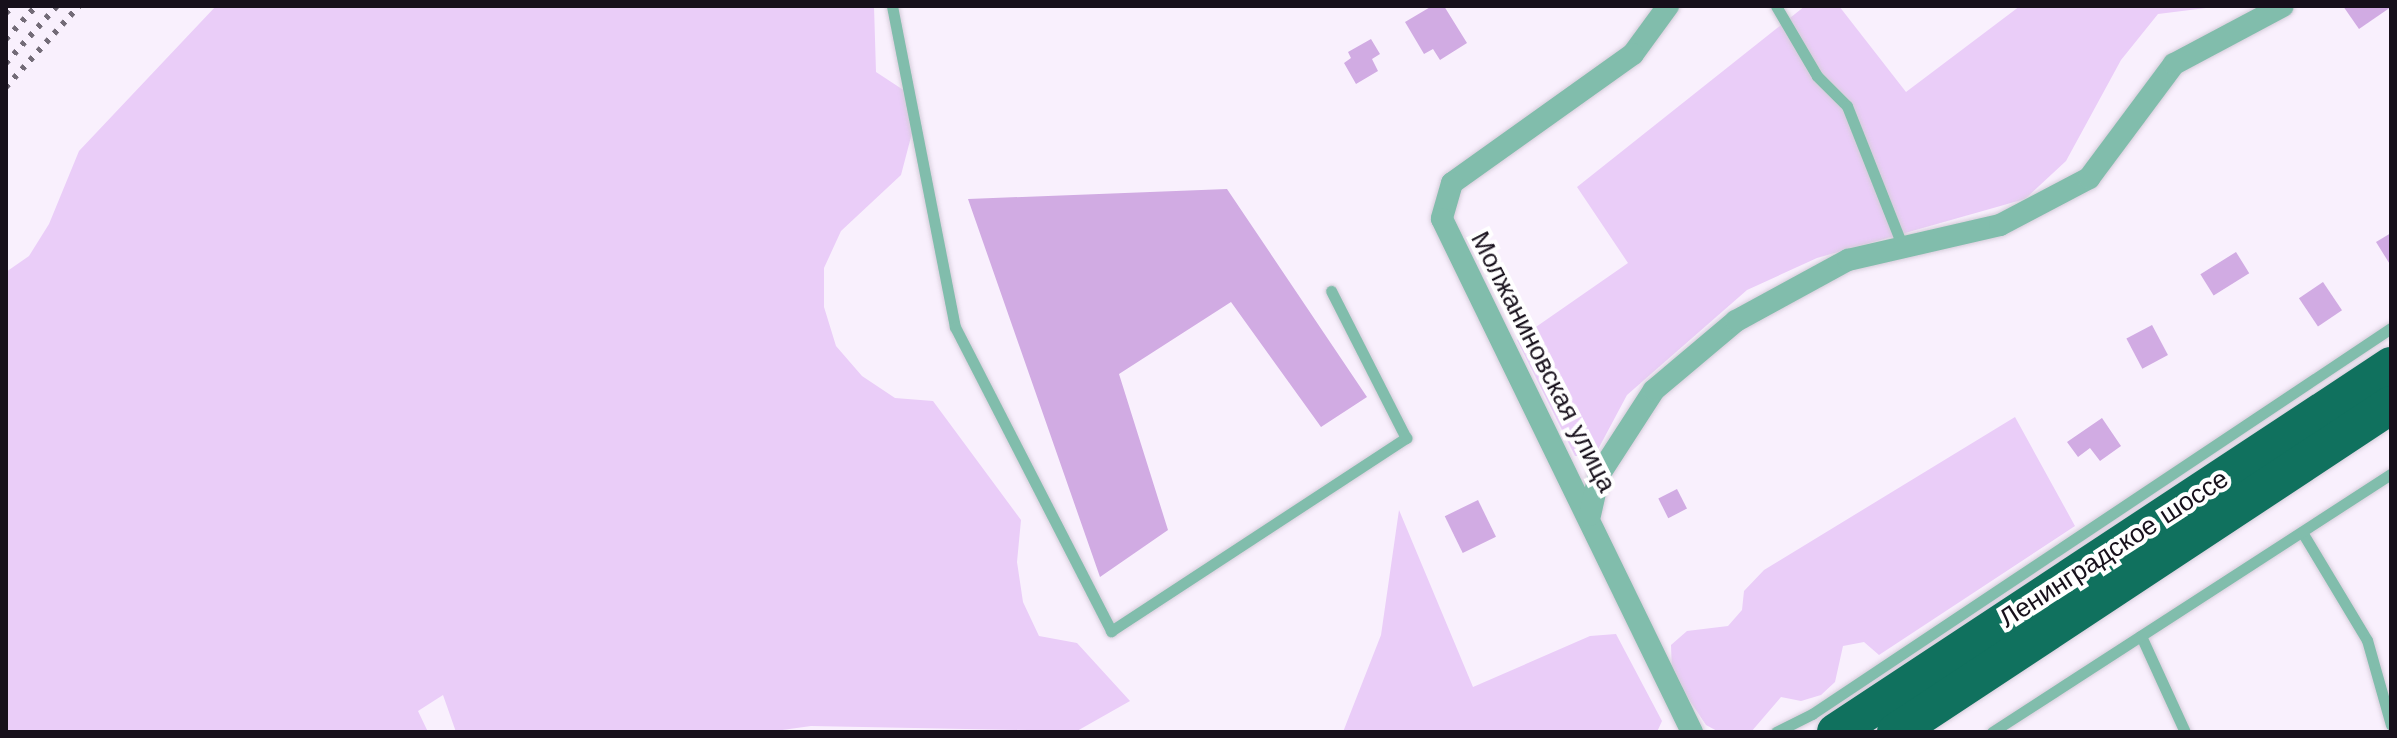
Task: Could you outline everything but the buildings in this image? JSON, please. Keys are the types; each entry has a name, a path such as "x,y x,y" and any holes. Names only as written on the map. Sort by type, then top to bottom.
{"highway":[{"name":"Ленинградское шоссе","path":"1836,732 2391,366"},
{"name":"Ленинградское шоссе","path":"1896,732 2391,405"}],"street":[{"name":"Молжаниновская улица","path":"1668,6 1633,54 1515,134 1452,183 1445,201 1448,240 1590,515 1629,610 1693,730"},
{"name":"Молжаниновская улица","path":"1590,515 1599,475 1654,390 1736,321 1848,260 1904,250 2000,225 2089,178 2174,64 2283,6"}],"lane":[{"path":"892,6 955,327 1111,631 1406,438 1331,291"},
{"path":"1776,6 1817,76 1847,106 1904,250"},
{"path":"1776,732 1812,714 2391,328"},
{"path":"1992,732 2391,474"},
{"path":"2302,532 2367,640 2391,725"},
{"path":"2141,636 2185,732"}],"shaded area":[{"path":"216,6 874,6 876,72 908,93 912,133 901,175 841,231 824,268 824,307 836,346 862,376 895,398 933,401 1021,520 1017,562 1023,602 1039,636 1077,643 1130,701 1077,731 811,726 768,732 456,732 443,695 418,711 428,732 6,732 6,272 29,256 49,224 79,151"},
{"path":"1805,6 1839,6 1906,92 2020,6 2222,6 2158,14 2121,60 2066,161 2025,199 1817,258 1747,290 1627,395 1595,455 1575,456 1517,340 1628,263 1577,187"},
{"path":"2015,417 2075,526 1879,655 1864,642 1843,646 1835,682 1821,695 1801,701 1781,697 1751,732 1719,732 1706,725 1672,674 1671,645 1687,631 1728,626 1742,610 1744,591 1764,570"},
{"path":"1399,510 1473,687 1590,636 1616,634 1662,721 1657,732 1343,732 1381,635"}],"railway":[{"path":"6,13 13,6"},
{"path":"6,39 36,6"},
{"path":"6,63 57,6"},
{"path":"6,87 79,6"}]}
